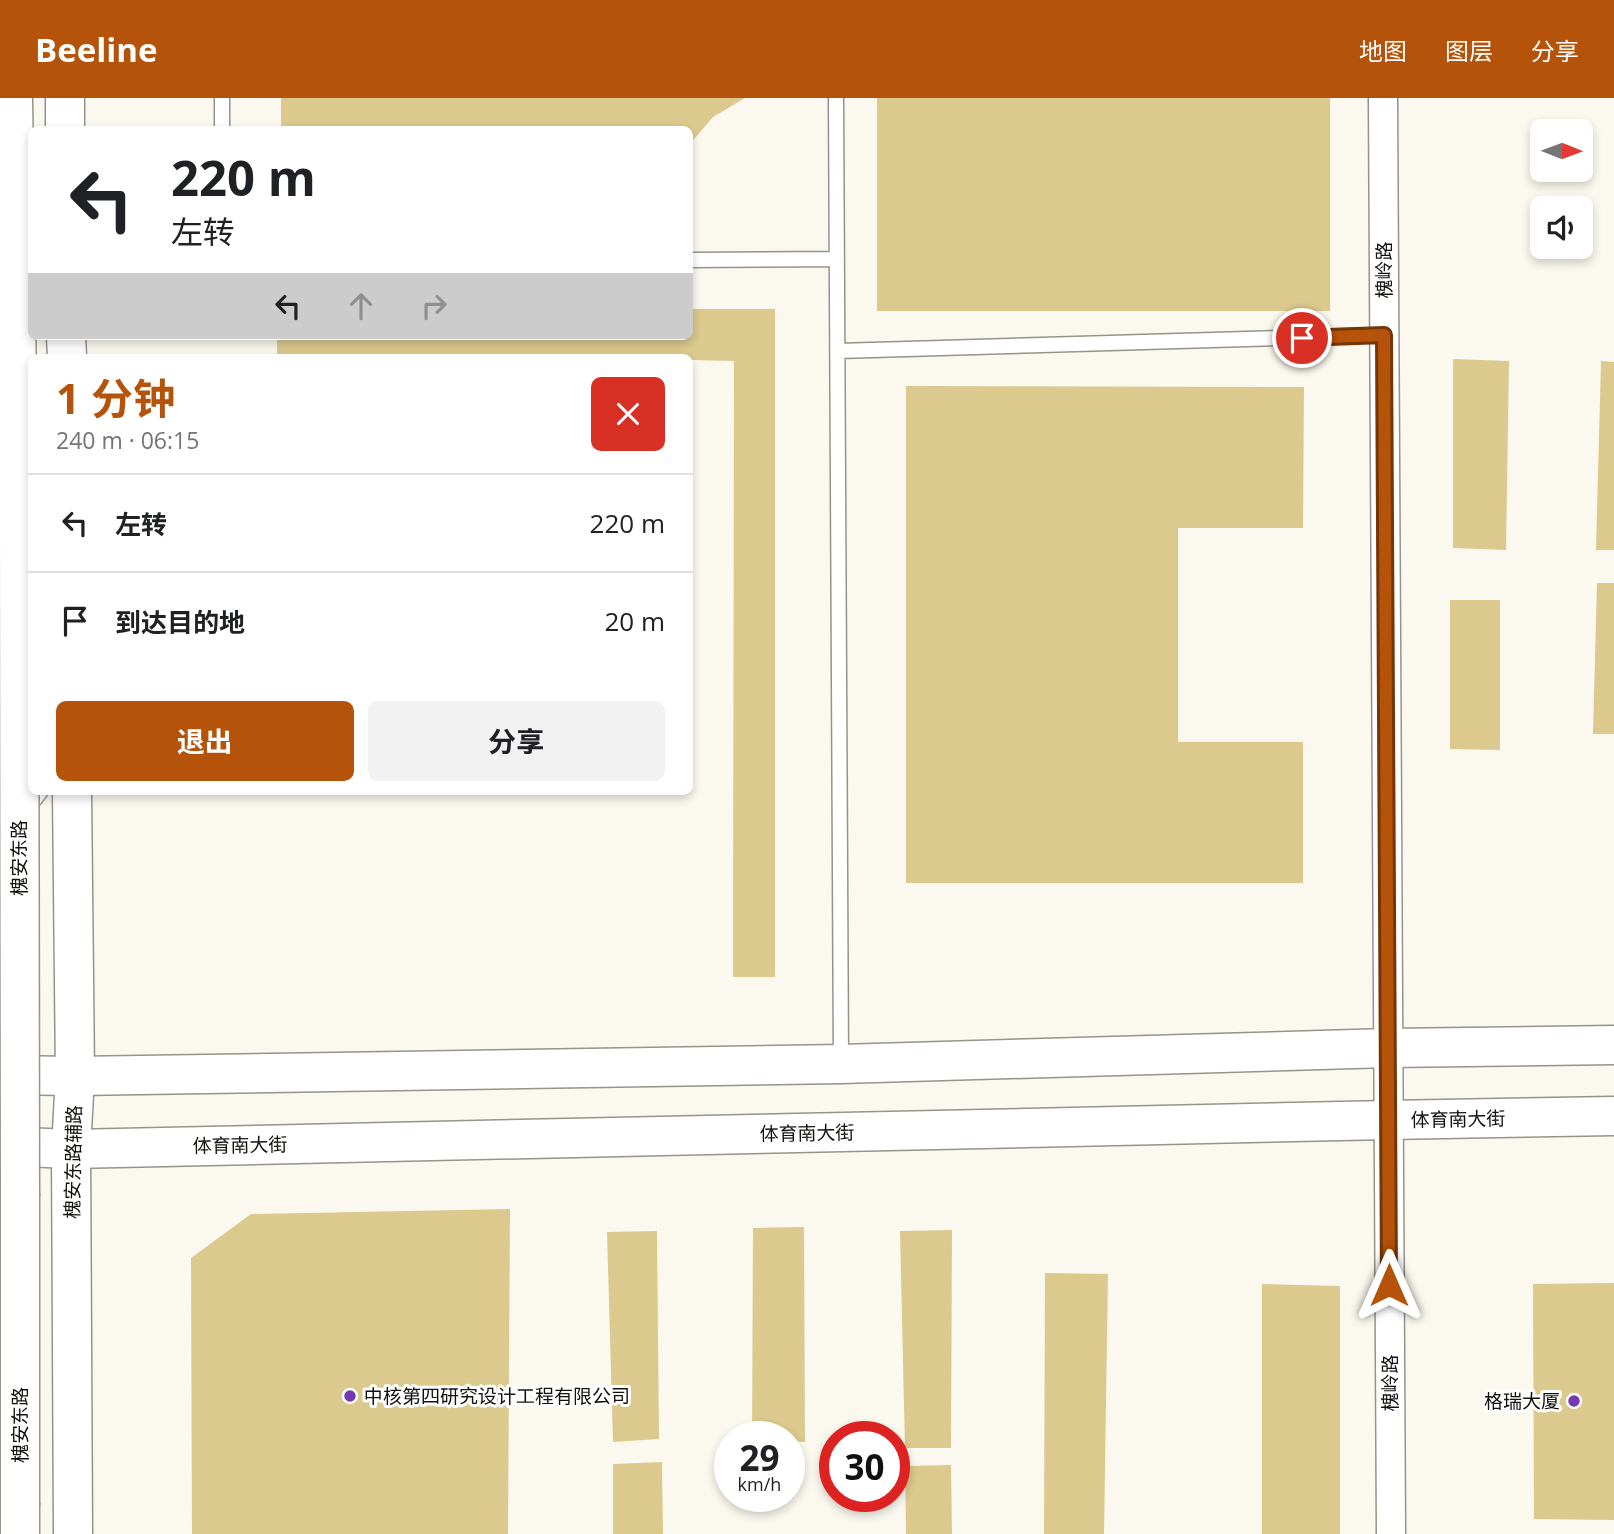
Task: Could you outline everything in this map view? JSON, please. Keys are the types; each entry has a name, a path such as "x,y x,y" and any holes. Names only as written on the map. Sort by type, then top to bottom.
{"main road":[{"name":"槐安东路","path":"13,98 19,532 20,1519"},
{"path":"65,98 65,126"},
{"name":"槐安东路辅路","path":"72,795 75,1076 71,1149 73,1534"},
{"path":"0,1075 841,1064 1388,1048 1614,1045"},
{"name":"体育南大街","path":"0,1146 71,1149 1614,1116"}],"street":[{"name":"槐岭路","path":"1383,98 1391,1534"}],"lane":[{"path":"222,98 222,126"},
{"path":"836,98 841,1064"},
{"path":"0,152 28,152"},
{"path":"693,260 837,259"},
{"path":"838,351 1384,335"},
{"path":"0,811 35,799 38,795"}],"building":[{"path":"281,98 745,98 713,117 693,140 693,126 281,126"},
{"path":"877,98 1330,98 1330,311 877,311"},
{"path":"693,309 775,309 775,977 733,977 734,361 693,360 693,354 277,354 277,340 693,340"},
{"path":"1453,359 1509,361 1506,550 1453,548"},
{"path":"1601,361 1614,362 1614,550 1596,550"},
{"path":"906,386 1304,387 1303,528 1178,528 1178,742 1303,742 1303,883 906,883"},
{"path":"1597,583 1614,583 1614,734 1593,734"},
{"path":"1450,600 1500,600 1500,750 1450,749"},
{"name":"中核第四研究设计工程有限公司","path":"510,1209 508,1534 192,1534 191,1258 251,1214"},
{"path":"804,1227 805,1421 752,1421 753,1228"},
{"path":"952,1230 951,1448 910,1448 910,1421 904,1421 900,1231"},
{"path":"657,1231 659,1439 613,1442 607,1232"},
{"path":"1045,1273 1108,1274 1104,1534 1044,1534"},
{"name":"格瑞大厦","path":"1614,1283 1614,1520 1534,1519 1533,1284"},
{"path":"1262,1284 1340,1286 1340,1534 1262,1534"},
{"path":"662,1462 663,1534 613,1534 613,1464"},
{"path":"951,1465 952,1534 906,1534 906,1512 910,1512 910,1466"}],"place":[{"name":"中核第四研究设计工程有限公司","path":"350,1396"},
{"name":"格瑞大厦","path":"1574,1401"}],"route":[{"path":"1302,338 1384,335 1389,1285"}]}
